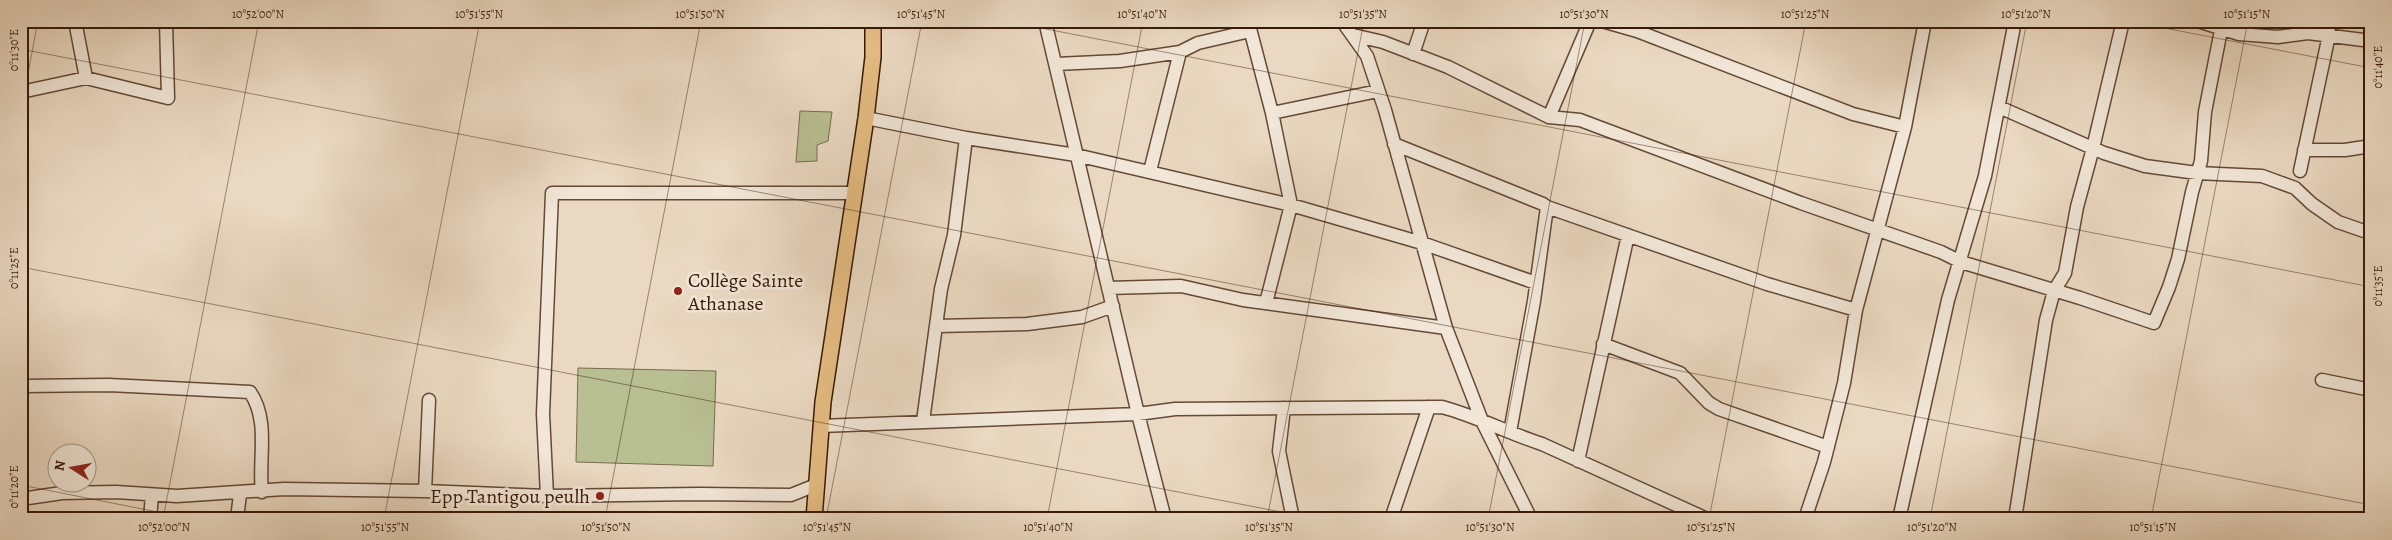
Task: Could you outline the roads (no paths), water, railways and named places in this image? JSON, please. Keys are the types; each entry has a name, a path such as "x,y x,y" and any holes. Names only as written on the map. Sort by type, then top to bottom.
{"main road":[{"path":"814,519 820,426 866,118 873,57 873,21"}],"street":[{"path":"74,21 86,78"},
{"path":"21,92 86,78 168,98 166,21"},
{"path":"1046,21 1138,414 1165,519"},
{"path":"1342,21 1367,56 1446,328 1482,421 1531,519"},
{"path":"1413,54 1424,21"},
{"path":"1550,117 1590,21"},
{"path":"1602,21 1637,31 1853,114 1906,127"},
{"path":"1805,519 1828,447 1844,383 1856,310 1876,230 1906,127 1925,21"},
{"path":"1899,519 1948,300 1961,262 1984,176 2015,21"},
{"path":"2015,519 2024,451 2033,414 2046,320 2054,291 2065,273 2077,207 2094,148 2123,21"},
{"path":"2198,21 2221,30 2278,37 2308,33 2371,41"},
{"path":"2300,171 2329,35 2328,21"},
{"path":"1056,64 1120,61 1180,52 1198,43 1249,26 1272,113 1291,205 1266,303"},
{"path":"1353,35 1383,42 1448,68 1550,117 1580,120 1940,252 1961,262 2154,323 2178,259 2201,161 2205,112 2221,30"},
{"path":"1150,171 1180,52"},
{"path":"1272,113 1378,91"},
{"path":"1999,107 2094,148 2145,166 2197,173 2262,176 2296,188 2312,204 2338,222 2364,231 2371,231"},
{"path":"866,118 966,138 1076,154 1291,205 1422,242 1536,283"},
{"path":"923,421 936,326 954,235 966,138"},
{"path":"1394,144 1543,204 1546,207 1775,286 1856,310"},
{"path":"2304,150 2345,150 2371,146"},
{"path":"547,496 543,414 552,193 854,193"},
{"path":"1510,432 1536,283 1546,207"},
{"path":"1578,461 1628,235"},
{"path":"1108,288 1181,286 1266,303 1446,328"},
{"path":"936,326 1027,324 1082,317 1113,306"},
{"path":"1603,344 1680,373 1709,403 1719,409 1828,447"},
{"path":"2322,380 2371,390"},
{"path":"21,386 109,385 250,392 259,404 262,416 260,475 262,492"},
{"path":"425,491 428,400"},
{"path":"1391,519 1429,407"},
{"path":"820,426 1138,414 1175,409 1442,407 1463,412 1542,444 1685,514 1707,519"},
{"path":"1284,408 1279,450 1293,519"},
{"path":"21,499 62,493 116,492 176,496 240,494 284,490 425,491 547,496 791,495 816,486"},
{"path":"237,519 240,494"},
{"path":"150,519 152,495"}],"place":[{"name":"Collège Sainte Athanase","path":"678,291"},
{"name":"Epp Tantigou peulh","path":"600,496"}]}
